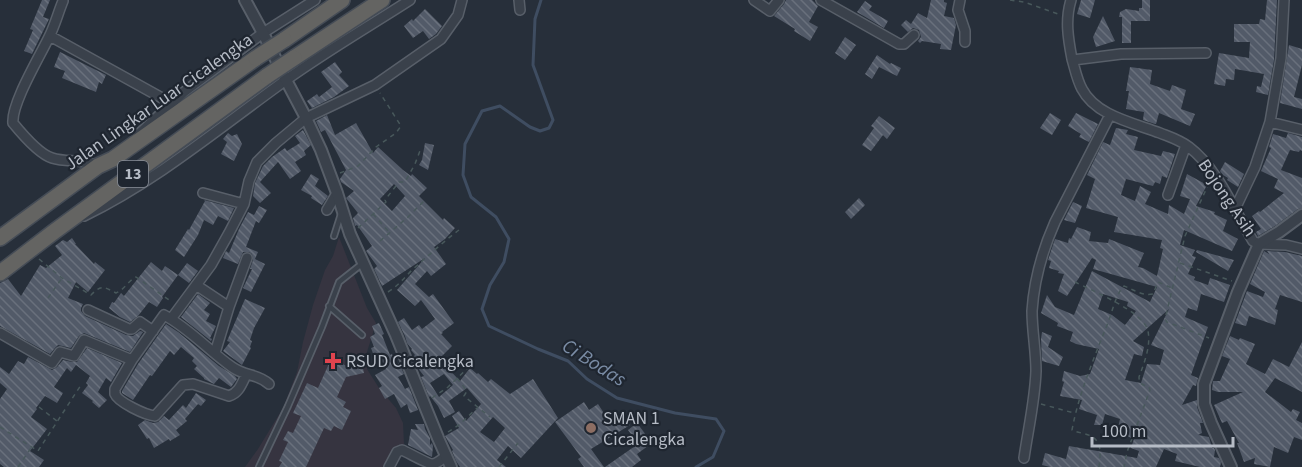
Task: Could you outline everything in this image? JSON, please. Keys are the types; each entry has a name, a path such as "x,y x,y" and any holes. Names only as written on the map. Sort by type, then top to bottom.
{"highway":[{"name":"Jalan Lingkar Luar Cicalengka","path":"0,238 98,166 112,159 342,0"},
{"name":"13","path":"0,273 267,76 382,0"}],"street":[{"path":"245,0 306,117 331,176 350,234 396,335 448,462 426,465 418,457 402,450 397,452 389,467"},
{"path":"112,159 171,103 263,33 315,0"},
{"path":"55,231 111,204 170,167 285,80 410,0"},
{"path":"171,319 211,265 244,204 249,181 257,162 306,117 375,85 441,39 458,15 462,0"},
{"path":"754,0 770,11 779,0"},
{"path":"821,0 899,44 907,42 914,35"},
{"path":"960,0 958,10 965,31 965,42"},
{"name":"Bojong Asih","path":"1071,0 1067,27 1076,74 1086,96 1110,115 1168,136 1195,152 1236,209 1253,241 1259,244 1286,245 1302,249"},
{"path":"1236,209 1258,158 1270,122 1281,58 1284,0"},
{"path":"63,1 50,36 21,92 12,118 13,123 50,158 80,160 98,166"},
{"path":"50,36 171,103"},
{"path":"1073,60 1121,54 1206,53"},
{"path":"1024,458 1036,372 1032,311 1042,260 1055,222 1110,115"},
{"path":"1270,122 1302,130"},
{"path":"1168,195 1186,145"},
{"path":"327,210 337,193"},
{"path":"203,194 244,204"},
{"path":"1231,467 1204,404 1204,384 1238,284 1259,244 1302,215"},
{"path":"215,353 247,258"},
{"path":"196,285 229,307"},
{"path":"88,310 129,329 140,322 153,331"},
{"path":"246,375 237,391 230,396 193,384 183,385 154,416 148,416 136,410 117,397 114,392 132,360 164,315 232,368 246,375 263,378 269,384"},
{"path":"0,333 52,363 60,351 74,356 84,340 132,360"}],"lane":[{"path":"334,236 342,212"},
{"path":"259,467 288,406 339,282 363,263"},
{"path":"329,306 362,335"}],"path":[{"path":"1010,0 1024,2 1067,16"},
{"path":"331,176 358,166 401,126 375,85"},
{"path":"350,234 386,202 385,200 399,183 405,182 415,164 420,148"},
{"path":"1213,174 1185,236 1165,318 1166,321 1220,342"},
{"path":"380,241 424,201"},
{"path":"373,214 390,233"},
{"path":"379,297 395,288 438,246 459,230"},
{"path":"28,251 62,278 91,295 100,287 116,293 120,292 136,277 180,308"},
{"path":"1178,262 1238,284"},
{"path":"48,298 62,278"},
{"path":"1075,282 1116,302 1146,324 1149,334 1147,354 1139,381 1150,390 1127,452 1124,467"},
{"path":"1099,467 1101,449 1097,440 1072,430 1075,413 1092,363 1121,289 1124,286 1138,293 1150,295 1153,294 1158,282 1172,288"},
{"path":"424,404 448,387 472,363"},
{"path":"457,378 467,391 464,396 490,417"},
{"path":"0,427 38,451 81,385"},
{"path":"1033,402 1075,413"},
{"path":"39,407 58,422"},
{"path":"438,438 460,424 477,408"},
{"path":"499,467 518,443"},
{"path":"18,467 32,448"}],"shaded area":[{"name":"RSUD Cicalengka","path":"339,237 367,308 376,323 367,352 367,369 396,408 403,423 404,444 391,467 245,467 283,408 297,372 313,305"}],"building":[{"path":"42,0 50,0 43,17 49,19 32,54 24,51"},
{"path":"786,0 812,0 818,6 809,22 818,27 810,41 774,16"},
{"path":"931,0 944,0 947,3 944,16 954,18 956,25 951,50 940,49 941,44 922,41 920,43 918,41 921,37 919,30 913,28 908,32 901,25 906,20 911,24 918,13 927,18"},
{"path":"1081,0 1095,0 1090,18 1077,14"},
{"path":"1142,0 1150,0 1150,21 1131,21 1131,43 1122,43 1120,12 1126,9 1139,11 1139,8 1142,8"},
{"path":"1267,0 1277,0 1274,60 1268,95 1256,92 1257,86 1261,87 1264,74 1235,69 1234,80 1226,79 1225,86 1214,84 1219,53 1249,58 1250,42 1234,42 1234,24 1259,24 1260,19 1265,20"},
{"path":"865,1 872,6 869,10 888,21 884,28 857,12"},
{"path":"425,9 442,26 429,39 423,31 413,38 404,26"},
{"path":"1103,16 1115,41 1096,47 1093,37"},
{"path":"845,37 856,45 845,60 835,53"},
{"path":"1289,45 1302,49 1302,65 1294,97 1302,99 1302,109 1280,103"},
{"path":"60,52 106,75 102,84 99,82 96,92 62,78 65,71 54,67"},
{"path":"877,55 901,68 897,76 879,67 872,79 865,74"},
{"path":"335,62 342,72 339,75 349,86 312,108 307,101 317,94 319,97 332,87 321,72"},
{"path":"1130,67 1152,70 1150,84 1170,91 1172,85 1186,90 1181,109 1195,114 1190,126 1159,113 1155,124 1143,120 1144,112 1126,109"},
{"path":"1050,113 1061,120 1052,135 1040,128"},
{"path":"1076,113 1098,124 1089,142 1079,137 1081,134 1068,126"},
{"path":"327,115 335,135 356,123 373,153 378,147 403,170 411,176 412,174 427,188 419,196 443,220 444,218 455,228 434,247 446,264 431,276 427,271 415,284 429,297 433,294 454,323 441,334 452,346 439,359 460,381 470,368 488,382 491,379 510,394 533,379 558,418 521,458 508,446 497,460 506,467 460,467 456,461 445,436 459,428 452,416 459,411 466,421 481,404 467,388 449,401 455,412 444,418 438,406 429,397 421,377 424,376 417,367 413,357 415,355 398,322 404,318 412,330 419,325 422,329 435,319 421,300 415,306 397,290 425,258 382,286 374,269 377,266 366,251 372,246 357,225 355,226 353,218 358,213 346,198 354,191 340,179 346,170 325,130 321,132 316,121","holes":["394,184 405,196 392,211 380,199","444,374 453,385 439,397 430,383","493,417 505,428 494,442 480,432"]},
{"path":"879,116 895,128 887,139 883,135 871,151 862,145 874,128 871,126"},
{"path":"1116,128 1128,130 1126,134 1138,137 1134,150 1161,156 1163,151 1175,154 1167,178 1162,176 1160,184 1155,182 1153,186 1126,179 1121,195 1135,201 1140,186 1151,192 1145,204 1168,214 1169,205 1184,214 1190,199 1180,196 1187,174 1207,185 1196,206 1215,212 1214,214 1227,220 1223,231 1238,239 1232,251 1184,230 1180,245 1195,250 1192,256 1196,257 1188,274 1195,277 1194,280 1208,285 1210,278 1230,285 1224,302 1201,294 1197,311 1188,308 1185,317 1208,327 1191,375 1198,378 1196,386 1193,385 1182,405 1197,400 1203,423 1200,423 1202,433 1198,435 1209,437 1212,448 1215,450 1214,457 1219,458 1221,462 1220,467 1200,467 1175,461 1177,454 1164,449 1156,467 1050,467 1042,465 1045,453 1066,459 1069,446 1137,458 1139,451 1131,448 1134,439 1117,432 1120,419 1105,414 1102,425 1094,425 1097,415 1079,409 1082,400 1060,396 1064,371 1080,376 1090,374 1099,349 1070,341 1073,332 1057,326 1058,323 1041,313 1047,295 1055,307 1074,315 1092,271 1150,302 1157,287 1093,269 1096,260 1092,258 1067,296 1058,291 1064,274 1049,268 1051,261 1048,260 1055,239 1068,243 1077,227 1091,232 1089,241 1108,243 1109,239 1144,253 1138,267 1157,276 1163,249 1160,248 1162,240 1114,232 1118,217 1086,208 1095,179 1087,175 1103,142 1110,145","holes":["1103,294 1128,302 1127,306 1136,311 1125,325 1112,315 1098,309","1169,309 1151,345 1164,350 1160,365 1147,364 1141,383 1125,380 1134,354 1142,356 1144,347 1133,341"]},
{"path":"303,130 311,145 304,151 306,155 295,162 301,171 290,179 278,162 260,182 271,193 260,203 253,196 255,183 263,166 285,148 287,151 300,143 295,136"},
{"path":"228,133 232,136 237,134 242,144 234,161 221,154 227,142 223,139"},
{"path":"1288,133 1302,137 1302,151 1290,150 1281,170 1302,178 1302,208 1258,236 1256,232 1261,229 1252,216 1284,193 1274,188 1278,179 1261,171 1271,148 1269,147 1273,134 1286,138"},
{"path":"425,143 434,145 428,170 419,165"},
{"path":"1225,162 1244,174 1238,187 1227,180 1228,178 1220,171"},
{"path":"311,174 319,179 315,186 328,196 322,205 301,190"},
{"path":"859,198 865,205 851,219 845,212"},
{"path":"204,200 234,208 228,221 218,216 213,225 204,220 198,235 184,257 175,250 189,230"},
{"path":"1073,202 1082,206 1075,223 1064,220"},
{"path":"259,206 267,210 259,223 256,221 246,247 258,252 255,259 265,264 251,292 243,288 252,269 250,269 252,254 243,252 238,264 223,258 226,251 229,253 248,212 254,215"},
{"path":"72,238 94,264 95,262 105,270 88,292 76,282 68,298 83,304 81,311 85,316 126,335 133,336 140,331 143,332 130,352 84,333 79,336 71,348 58,345 50,354 0,326 0,283 8,279 21,296 40,265 46,268 62,255 55,246 63,240 67,242"},
{"path":"1197,250 1234,260 1228,271 1196,252"},
{"path":"1264,251 1269,254 1267,251 1302,256 1302,302 1280,295 1275,309 1278,310 1275,325 1249,316 1246,326 1235,323 1247,291 1263,297 1265,292 1250,284"},
{"path":"151,262 162,271 165,266 178,275 157,307 149,302 130,322 109,308 121,293 124,296"},
{"path":"187,263 198,271 189,283 178,275"},
{"path":"198,294 210,303 204,310 210,314 206,321 216,326 210,338 211,341 181,317"},
{"path":"245,299 265,308 254,328 250,340 252,341 251,348 242,365 223,351 230,342 227,341"},
{"path":"379,323 390,355 392,354 397,364 399,363 404,374 398,377 405,389 409,387 418,410 410,413 407,404 401,408 394,394 385,399 379,388 382,386 375,375 386,369 380,357 375,359 370,337 375,334 372,326"},
{"path":"166,324 235,376 237,379 231,387 219,378 214,384 204,379 194,369 197,366 192,361 194,358 181,347 174,355 170,351 133,400 122,393 138,364"},
{"path":"1042,332 1052,336 1048,347 1063,357 1059,366 1042,361"},
{"path":"1230,336 1255,344 1246,364 1265,374 1273,359 1289,367 1302,342 1302,392 1275,378 1265,392 1291,412 1293,409 1300,412 1296,420 1302,423 1302,440 1294,437 1288,453 1274,447 1270,467 1254,464 1255,458 1244,462 1237,443 1239,443 1227,421 1222,423 1214,405 1243,392 1212,390 1213,381 1220,381 1230,359 1222,356"},
{"path":"87,348 122,363 111,382 106,378 98,392 107,400 99,408 82,393 88,385 86,383 90,376 76,365 71,372 67,368 54,387 63,393 57,403 45,396 31,417 47,429 30,451 44,460 39,467 4,467 0,464 0,399 7,389 0,383 0,367 9,374 18,361 24,364 28,357 52,370 63,360 77,362"},
{"path":"331,359 349,367 362,364 364,373 346,377 337,397 346,402 343,407 351,411 342,430 334,426 331,431 324,428 306,467 279,467 282,462 279,461 288,442 283,440 288,431 293,433 301,416 293,413 307,383 318,388"},
{"path":"196,393 206,400 201,406 198,404 185,419 187,421 176,430 180,435 154,448 138,425 145,420 158,422 164,416 169,420 183,405 186,408"},
{"path":"584,402 589,410 598,404 609,421 622,412 630,425 591,449 604,467 584,467 578,459 581,457 555,422"},
{"path":"637,423 652,443 637,454 641,460 632,467 605,467 638,444 628,430"},
{"path":"415,424 424,424 430,438 430,445 432,443 433,446 432,457 408,445 411,429 418,430"}],"waterway":[{"name":"Ci Bodas","path":"541,0 535,19 533,65 553,120 549,128 540,131 530,127 500,106 482,111 465,144 463,175 471,197 496,217 509,239 504,262 490,285 482,309 489,326 568,361 587,379 617,398 675,413 716,419 724,431 713,457 696,467"}],"place":[{"name":"RSUD Cicalengka","path":"333,361"},
{"name":"SMAN 1 Cicalengka","path":"591,428"}]}
